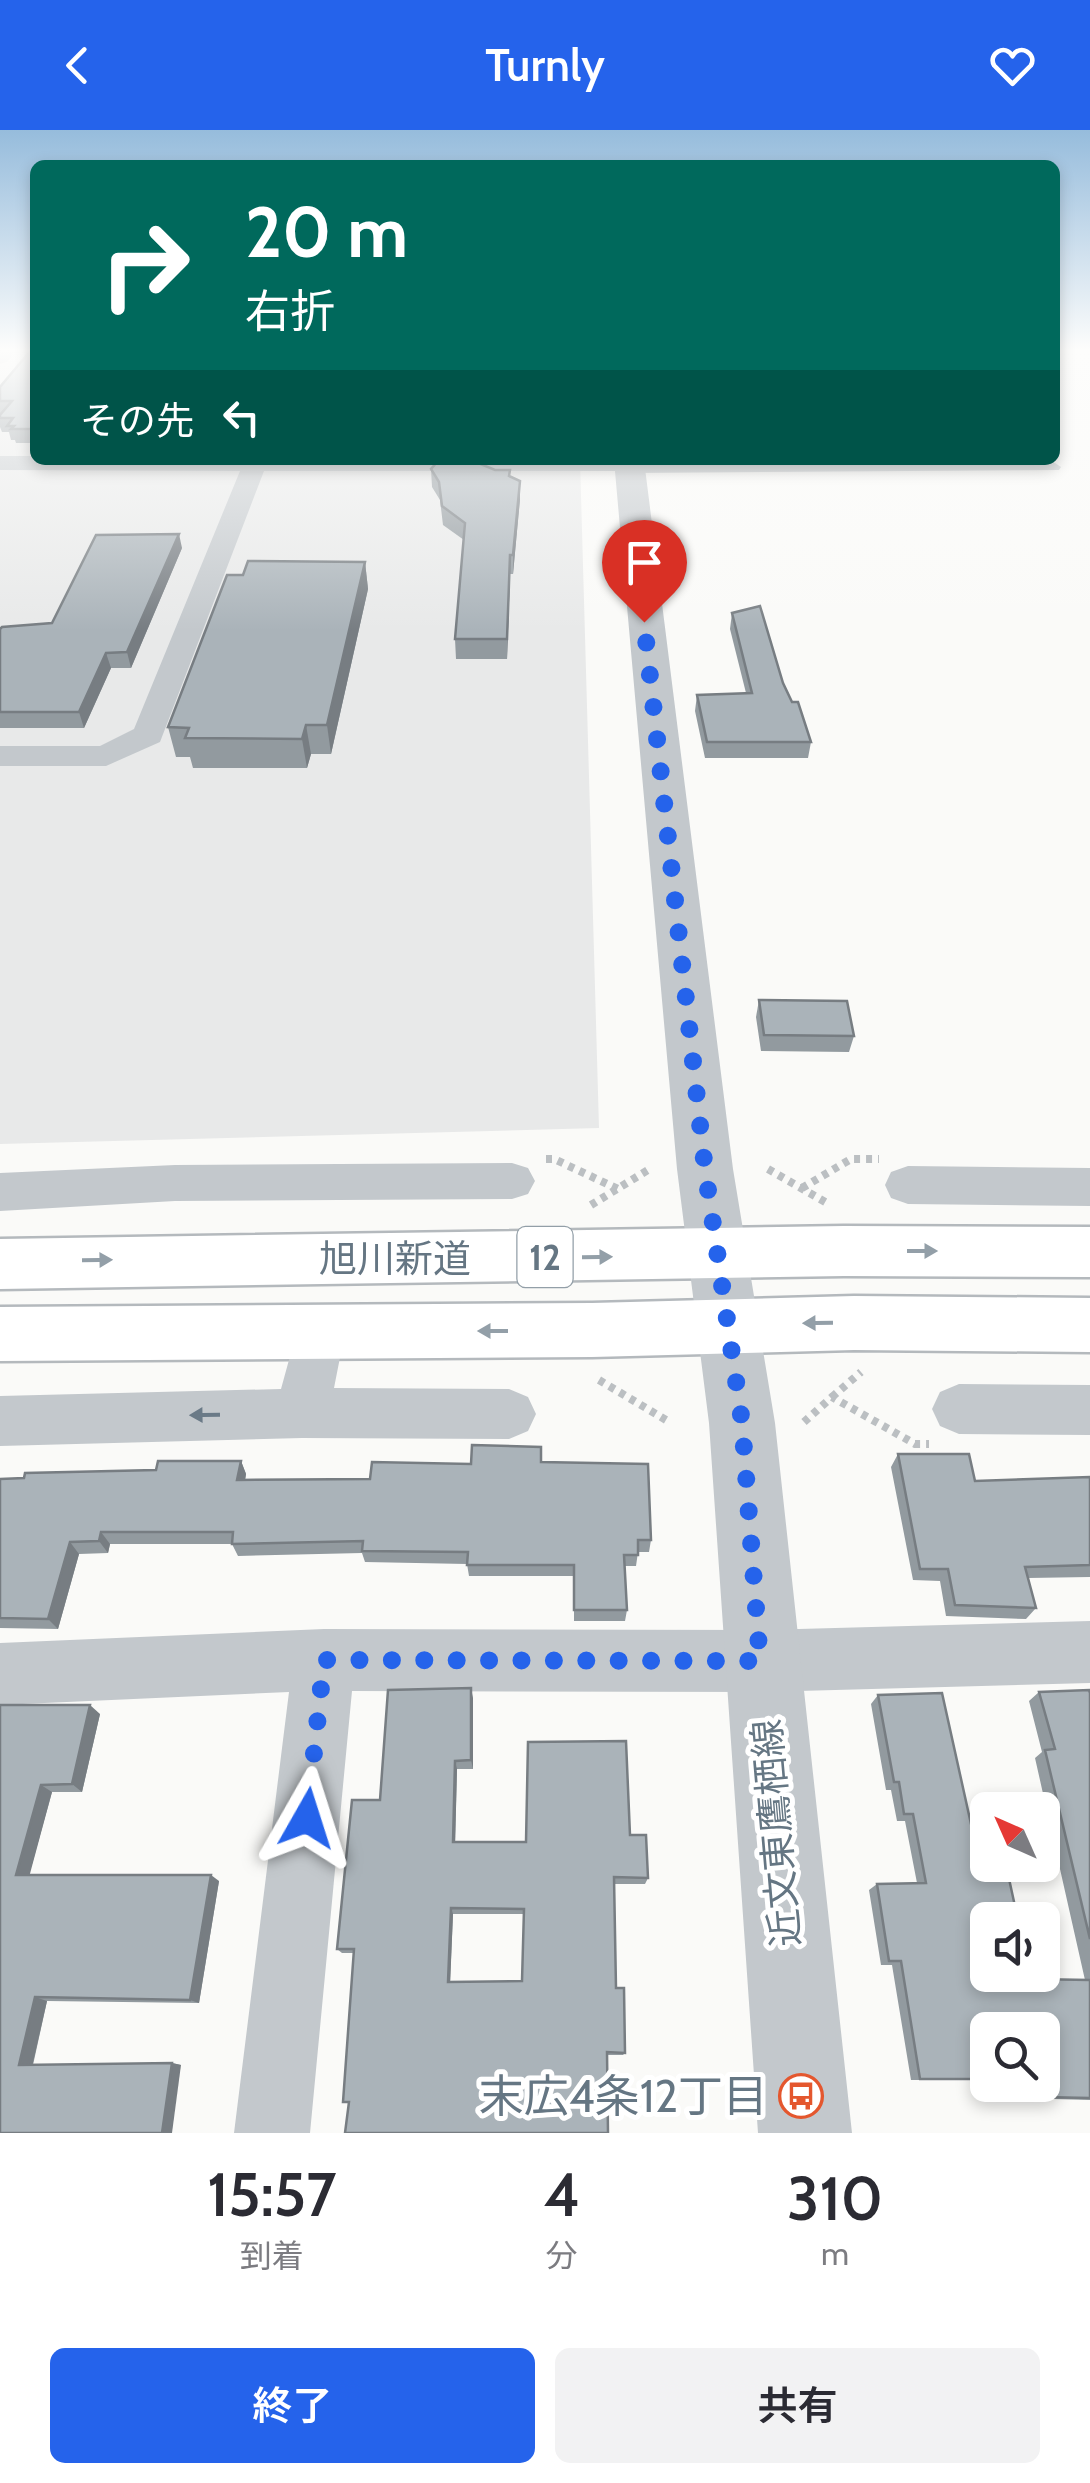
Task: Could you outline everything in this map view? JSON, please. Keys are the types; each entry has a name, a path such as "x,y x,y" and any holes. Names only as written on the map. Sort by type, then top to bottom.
{"highway":[{"name":"旭川新道","path":"0,1334 318,1332 1090,1252"},
{"name":"旭川新道","path":"0,1264 721,1290 1090,1326"}],"street":[{"path":"0,463 30,463"},
{"path":"0,756 106,756 148,736 254,465"},
{"name":"近文東鷹栖線","path":"629,465 721,1290 742,1422 760,1661 805,2133"},
{"path":"0,1192 175,1184 512,1181"},
{"path":"908,1185 1090,1186"},
{"path":"302,1413 318,1332"},
{"path":"959,1409 1090,1410"},
{"path":"0,1421 302,1413 509,1414"},
{"path":"0,1674 324,1660 760,1661 1090,1652"},
{"path":"272,2133 324,1660"}],"lane":[{"path":"771,465 1055,467"}],"path":[{"path":"768,1169 837,1208"},
{"path":"592,1205 648,1170"},
{"path":"804,1422 862,1372"},
{"path":"590,1374 666,1420"},
{"path":"832,1398 915,1444"}],"shaded area":[{"path":"0,443 30,443 30,465 580,465 599,1128 0,1144"}],"building":[{"path":"435,465 483,465 510,470 509,476 520,481 510,555 507,639 455,639 465,523 442,506 439,482 431,469"},
{"path":"179,534 127,652 106,653 79,712 0,712 2,627 52,623 96,535"},
{"path":"248,561 365,562 327,725 306,725 302,739 185,738 189,728 168,727 227,575 243,575"},
{"path":"760,606 783,683 792,702 798,702 811,742 707,742 697,695 752,693 732,613"},
{"path":"759,1000 847,1001 854,1036 764,1035"},
{"path":"472,1445 541,1447 541,1462 648,1464 651,1540 638,1540 638,1555 624,1555 627,1610 574,1610 574,1565 467,1565 468,1552 362,1551 363,1541 232,1544 233,1532 101,1532 99,1541 70,1542 48,1619 0,1618 0,1479 24,1478 25,1473 156,1470 158,1461 241,1461 237,1480 370,1479 372,1462 471,1464"},
{"path":"898,1454 969,1454 975,1481 1090,1477 1090,1565 1025,1567 1036,1608 955,1605 948,1569 920,1569"},
{"path":"471,1688 471,1760 455,1761 453,1842 526,1842 528,1742 626,1741 630,1835 646,1835 648,1878 614,1877 616,1988 624,1988 625,2053 607,2052 608,2133 345,2133 349,2102 343,2102 354,1949 337,1949 352,1800 380,1800 388,1690","holes":["451,1908 524,1909 522,1981 448,1982"]},
{"path":"1039,1692 1090,1693 1090,1939 1060,1813 1060,1792 1055,1792 1045,1750 1055,1749"},
{"path":"942,1693 970,1819 970,1882 1010,1882 1014,1902 970,1902 970,1992 1060,1992 1060,1979 1090,1980 1090,2098 1060,2097 1060,2012 970,2012 970,2079 920,2079 901,1961 889,1961 877,1884 926,1883 913,1814 904,1814 899,1782 894,1782 878,1695"},
{"path":"0,1705 90,1705 72,1784 41,1785 16,1875 211,1875 190,2000 35,1997 19,2065 172,2063 162,2133 0,2133"}],"place":[{"name":"末広4条12丁目","path":"801,2096"}],"route":[{"path":"307,1818 324,1660 760,1661 742,1422 705,1169 644,622"}]}
